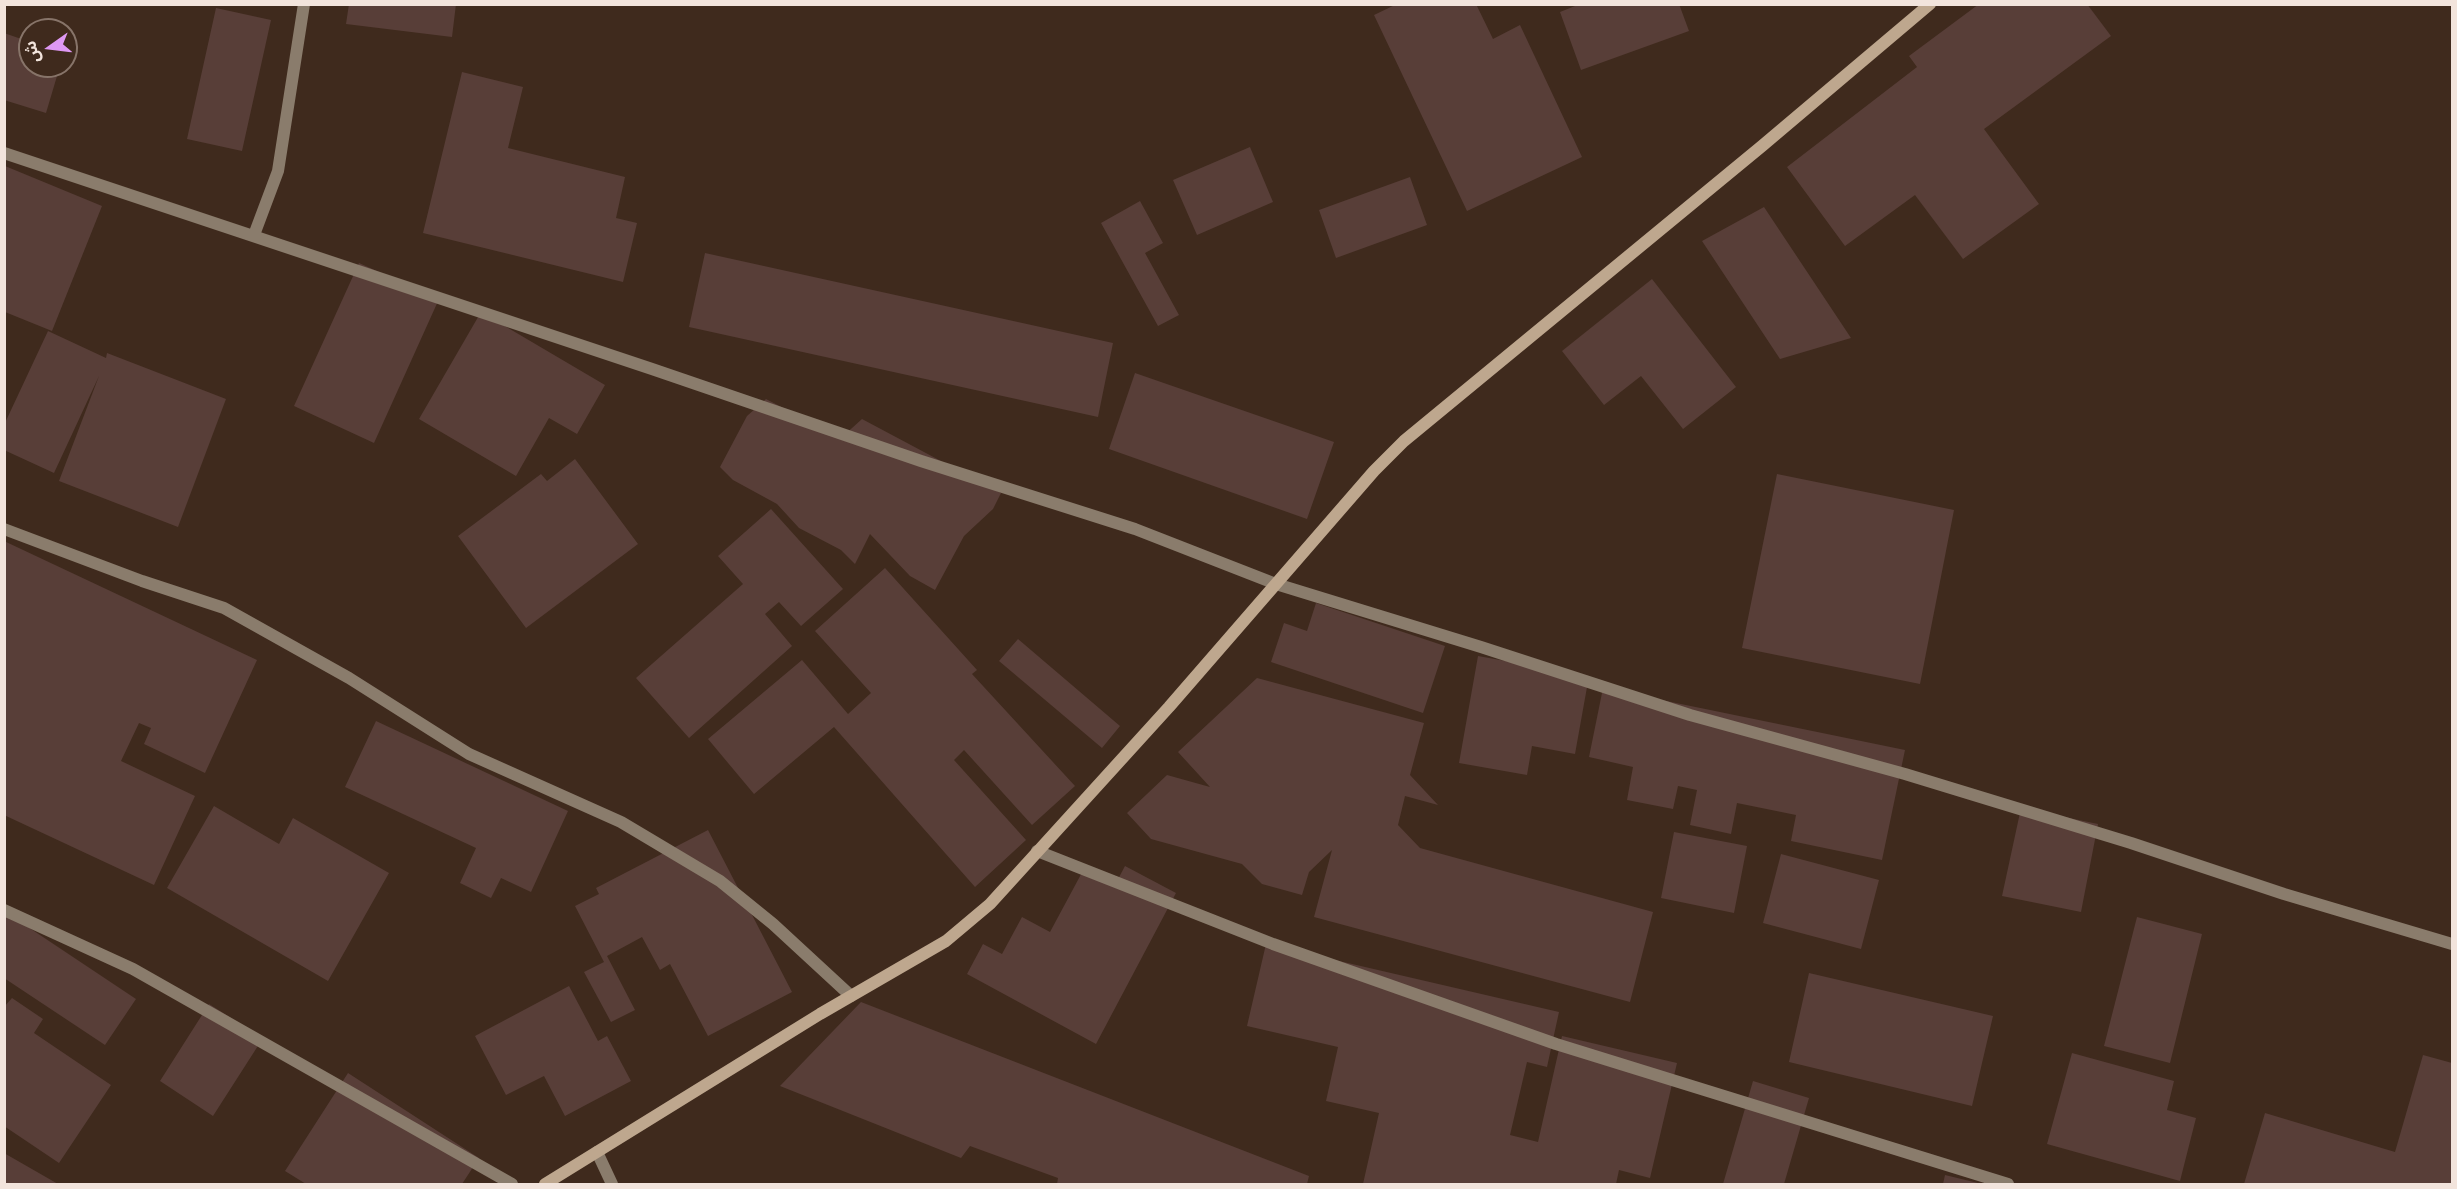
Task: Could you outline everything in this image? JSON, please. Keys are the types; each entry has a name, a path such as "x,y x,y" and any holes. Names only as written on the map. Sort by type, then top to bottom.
{"street":[{"path":"254,236 278,171 304,4"},
{"path":"544,1185 851,996 946,941 990,904 1169,707 1374,471 1404,441 1762,146 1930,4"},
{"path":"4,153 921,461 1135,530 1276,584 1690,715 1905,774 2131,843 2284,894 2452,944"},
{"path":"4,529 142,581 224,608 349,678 469,754 621,822 720,881 773,924 851,996"},
{"path":"1037,851 1273,944 1556,1044 2008,1185"},
{"path":"4,910 133,969 512,1185"},
{"path":"597,1152 612,1185"}],"building":[{"path":"349,4 456,4 452,37 346,24"},
{"path":"1397,4 1476,4 1493,39 1520,25 1582,157 1467,211 1374,15"},
{"path":"1580,4 1679,4 1689,31 1581,70 1560,12"},
{"path":"1979,4 2087,4 2111,36 1984,129 2039,204 1963,259 1915,195 1845,246 1787,167 1917,67 1909,56"},
{"path":"216,8 271,20 242,151 187,139"},
{"path":"4,33 18,38 18,78 56,78 46,113 4,100"},
{"path":"462,72 523,87 508,148 625,177 616,218 637,223 623,282 423,233"},
{"path":"1250,147 1273,202 1197,235 1173,180"},
{"path":"5,166 102,206 52,331 5,312"},
{"path":"1410,177 1427,225 1336,258 1319,210"},
{"path":"1140,201 1163,243 1145,253 1179,315 1158,326 1101,223"},
{"path":"1764,207 1851,338 1780,359 1702,241"},
{"path":"705,253 1113,343 1098,417 689,327"},
{"path":"359,263 439,299 374,443 294,406"},
{"path":"1652,279 1736,387 1683,429 1641,376 1604,405 1562,351"},
{"path":"481,312 605,385 577,434 549,418 516,476 419,419"},
{"path":"48,331 106,358 107,353 226,399 178,527 59,481 99,376 54,473 4,450 4,425"},
{"path":"1135,373 1334,442 1307,519 1109,449"},
{"path":"766,399 841,438 862,419 1001,493 993,509 964,536 935,590 910,576 870,534 855,564 841,550 799,528 777,504 733,480 720,467 747,416"},
{"path":"575,459 638,544 526,628 458,536 541,474 547,481"},
{"path":"1777,474 1954,510 1920,684 1742,648"},
{"path":"771,509 843,589 801,626 779,602 765,614 792,646 689,738 636,678 743,584 718,556"},
{"path":"4,541 257,660 205,773 144,744 151,728 139,723 121,761 195,796 154,885 4,815"},
{"path":"885,568 977,670 972,674 1075,786 1032,825 964,750 954,760 1026,840 975,887 834,727 754,794 708,739 802,660 848,714 871,693 815,631"},
{"path":"1316,603 1445,646 1423,713 1271,662 1284,623 1307,631"},
{"path":"1018,639 1120,726 1102,748 999,661"},
{"path":"1478,656 1589,676 1575,754 1532,746 1527,775 1459,763"},
{"path":"1257,678 1424,723 1410,775 1438,805 1405,796 1398,825 1420,848 1653,912 1630,1002 1314,917 1332,850 1309,872 1302,895 1262,884 1242,864 1151,839 1127,813 1167,775 1210,787 1178,752"},
{"path":"1603,688 1905,750 1882,860 1791,841 1796,815 1737,803 1731,834 1690,825 1697,790 1678,786 1673,809 1627,800 1633,767 1589,757"},
{"path":"376,721 568,811 531,892 501,878 491,898 460,883 476,848 345,787"},
{"path":"214,806 279,844 293,818 389,873 328,981 167,888"},
{"path":"2021,808 2098,824 2081,912 2002,896"},
{"path":"708,830 792,992 708,1036 670,964 660,970 642,937 607,956 635,1010 611,1022 584,972 604,962 575,906 599,894 596,888"},
{"path":"1674,832 1747,846 1734,913 1661,898"},
{"path":"1781,854 1879,880 1861,949 1763,923"},
{"path":"1086,865 1117,881 1125,866 1176,893 1096,1044 967,974 983,944 1002,954 1022,917 1050,932"},
{"path":"4,911 136,999 105,1045 4,978"},
{"path":"2137,917 2202,934 2170,1063 2104,1046"},
{"path":"1266,944 1559,1012 1547,1067 1527,1062 1510,1135 1538,1142 1562,1036 1677,1063 1650,1178 1619,1170 1616,1184 1363,1184 1379,1113 1326,1101 1338,1047 1247,1026"},
{"path":"1809,973 1993,1016 1972,1106 1789,1062"},
{"path":"569,986 598,1041 607,1036 631,1081 565,1116 544,1076 506,1095 475,1036"},
{"path":"12,998 43,1019 34,1033 111,1085 59,1163 4,1126 4,1007"},
{"path":"861,1002 1309,1176 1307,1184 1057,1184 1058,1178 970,1146 961,1158 780,1086"},
{"path":"209,1004 263,1038 213,1116 160,1081"},
{"path":"2072,1053 2174,1081 2167,1110 2196,1118 2180,1181 2047,1144"},
{"path":"2423,1055 2452,1063 2452,1184 2244,1184 2265,1113 2395,1152"},
{"path":"348,1073 479,1158 462,1184 306,1184 285,1171"},
{"path":"1753,1081 1809,1098 1784,1184 1723,1184"},
{"path":"4,1153 58,1184 4,1184"},
{"path":"1945,1175 1982,1184 1943,1184"}]}
